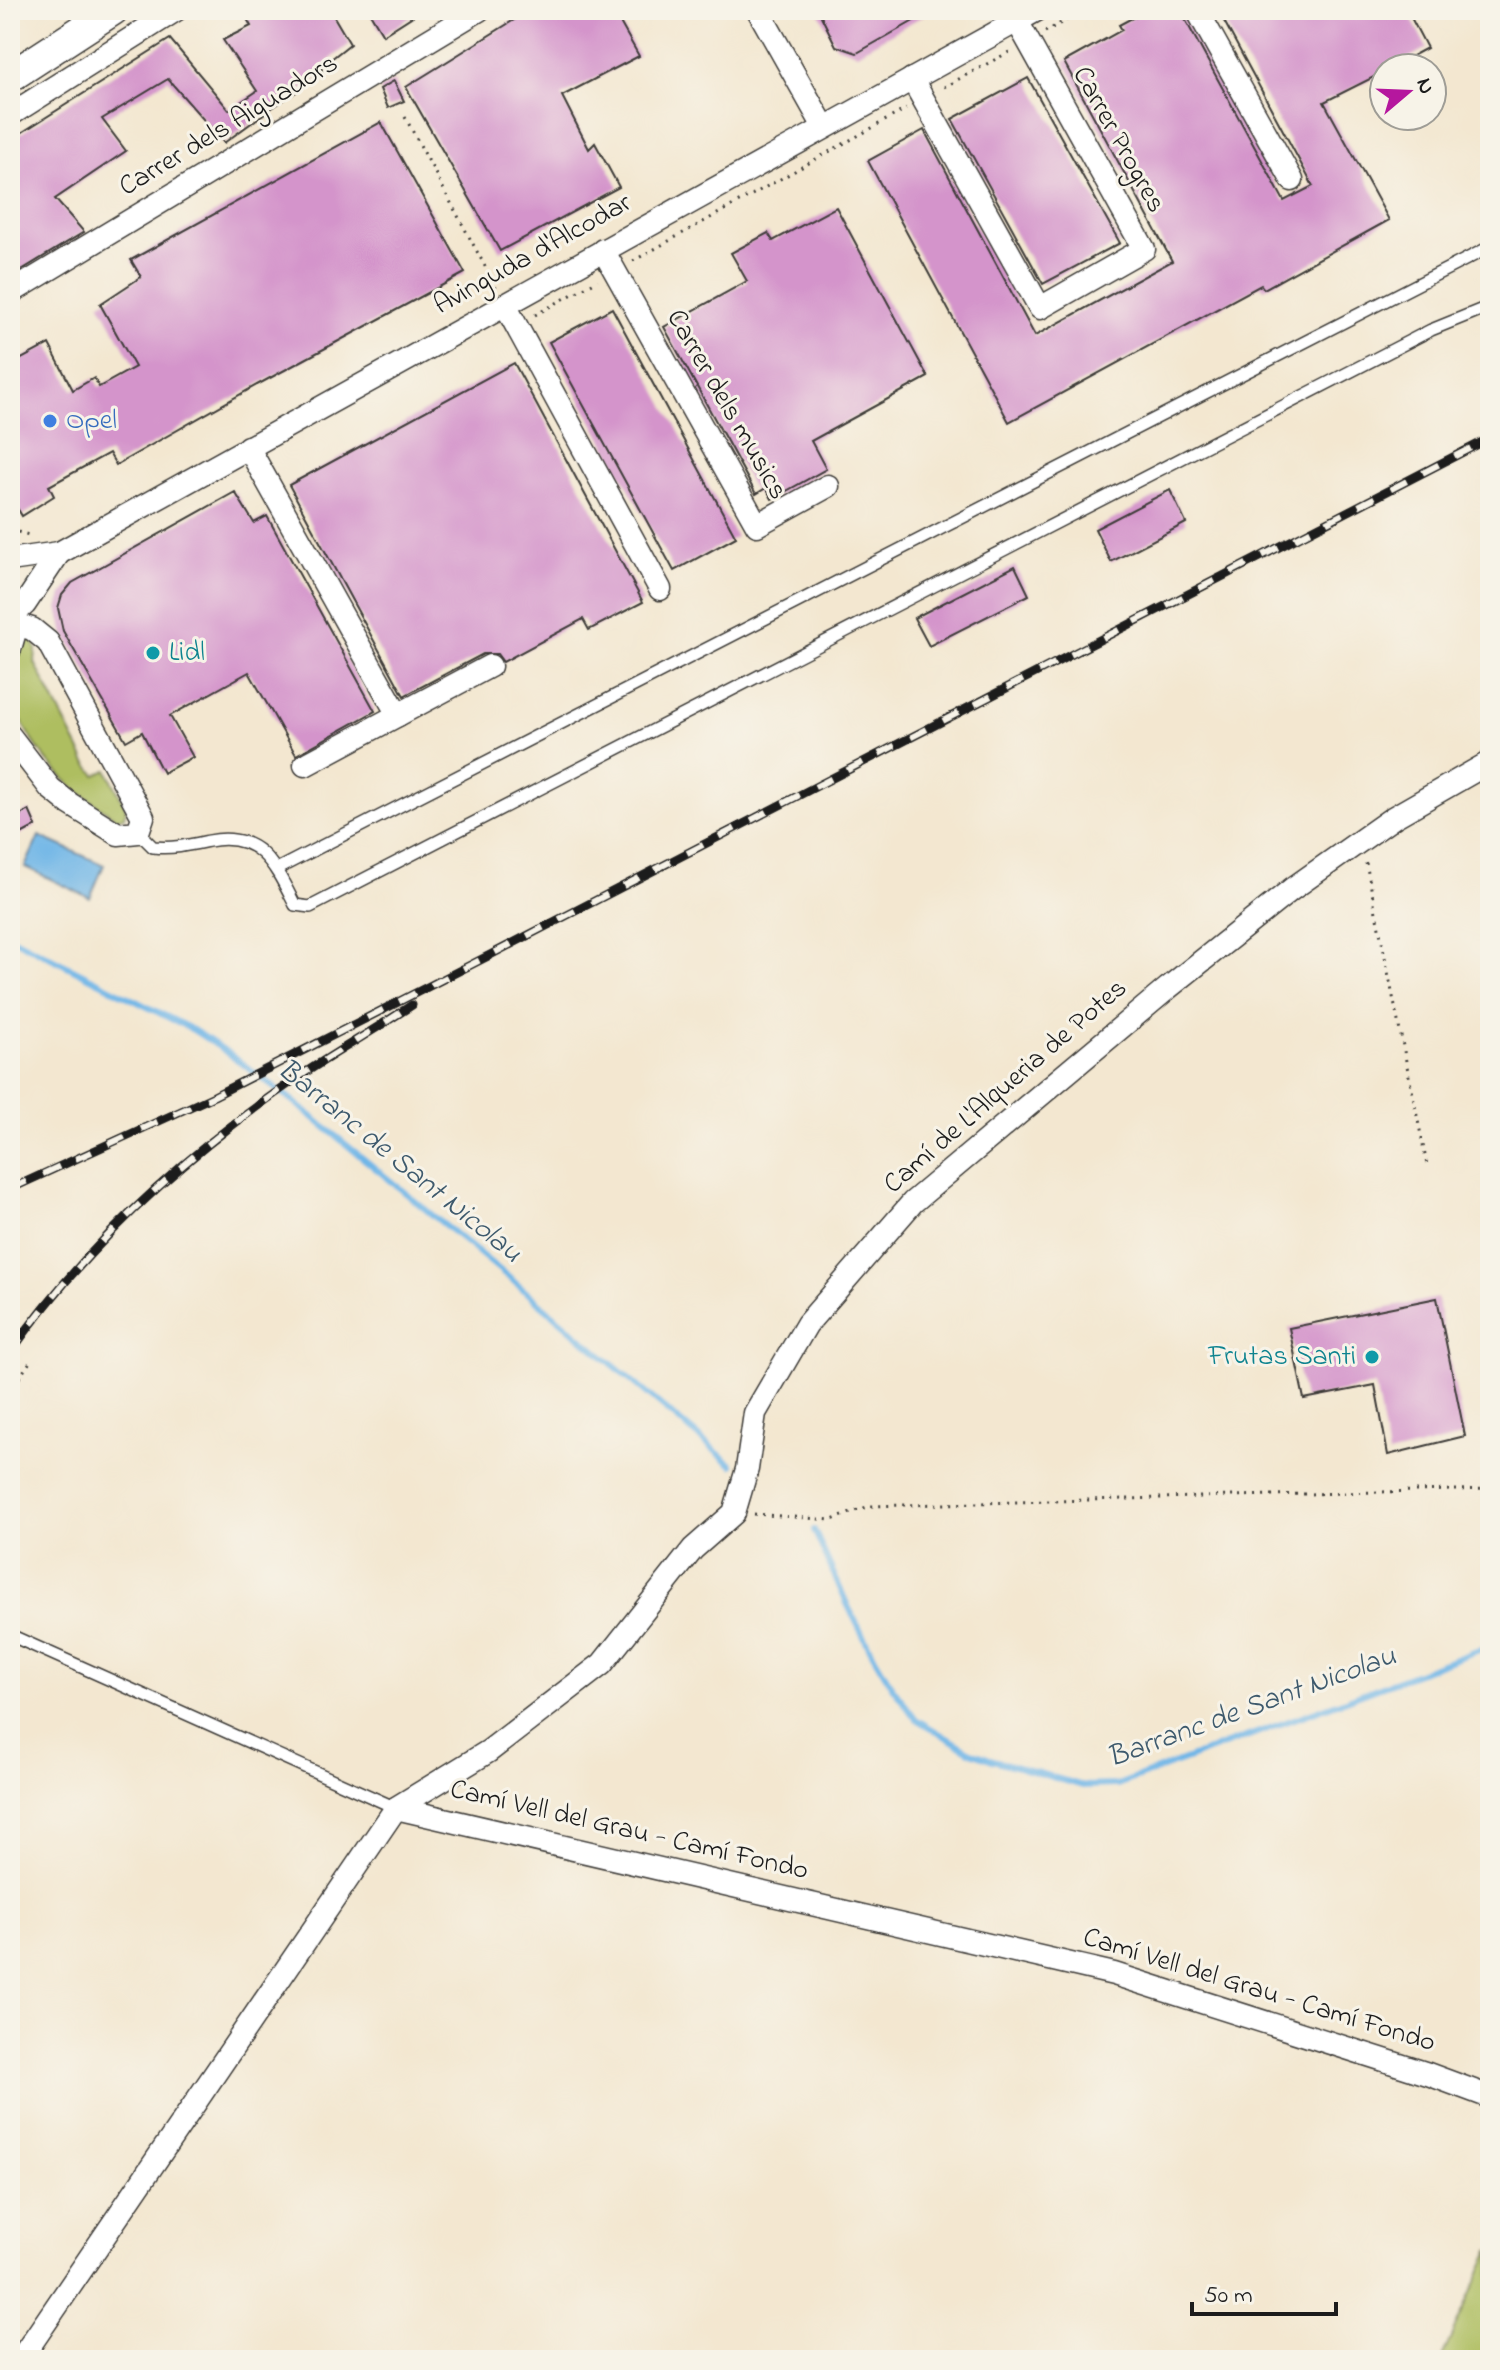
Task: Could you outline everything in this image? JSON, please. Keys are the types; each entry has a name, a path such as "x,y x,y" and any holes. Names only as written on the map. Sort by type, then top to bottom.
{"main road":[{"path":"10,52 77,10"},
{"path":"10,77 113,10"}],"street":[{"path":"10,115 176,10"},
{"name":"Carrer dels Aiguadors","path":"10,293 479,10"},
{"path":"758,10 824,127"},
{"path":"1197,10 1292,180"},
{"name":"Avinguda d'Alcodar","path":"10,560 59,553 1027,16"},
{"name":"Carrer Progres","path":"912,79 1040,308 1144,249 1027,16"},
{"name":"Carrer dels musics","path":"603,250 757,525 828,486"},
{"path":"505,305 660,589"},
{"path":"248,447 398,715"},
{"path":"10,544 20,547 38,545 59,553"},
{"name":"Avinguda d'Alcodar","path":"13,613 25,604 59,553"},
{"path":"11,735 50,788 70,804 118,834 138,832 143,817 48,642 39,612 39,585"},
{"path":"13,613 48,642"},
{"path":"10,649 13,613"},
{"path":"305,765 490,666"},
{"name":"Camí de L'Alqueria de Potes","path":"734,1513 747,1469 755,1413 807,1324 913,1202 1168,988 1292,889 1394,817 1490,762"},
{"path":"20,2360 396,1808 489,1751 602,1664 693,1549 734,1513"},
{"name":"Camí Vell del Grau - Camí Fondo","path":"396,1808 1114,1974 1428,2074 1490,2097"}],"lane":[{"path":"10,88 130,10"},
{"path":"277,869 1490,247"},
{"path":"138,832 153,847 169,849 232,838 246,843 277,869 295,905 310,907 1431,330 1490,306"},
{"path":"10,1635 396,1808"}],"path":[{"path":"405,117 505,305"},
{"path":"1361,840 1427,1165"},
{"path":"10,1391 32,1359"},
{"path":"734,1513 832,1520 869,1506 1490,1489"}],"green space":[{"path":"27,638 33,641 35,663 85,761 96,775 107,770 126,809 124,817 117,819 72,786 50,764 28,734 9,685 10,670"},
{"path":"1490,2250 1490,2360 1441,2360"}],"water":[{"path":"39,836 104,865 90,898 25,867"}],"building":[{"path":"242,10 330,10 350,44 321,67 323,74 224,143 168,79 102,119 126,151 55,199 84,232 10,277 10,140 170,39 229,110 257,91 223,40 251,26"},
{"path":"368,10 422,10 383,35"},
{"path":"530,10 613,10 639,56 562,96 589,149 595,143 619,187 500,251 406,87"},
{"path":"818,10 933,10 857,53 836,46"},
{"path":"1147,10 1180,10 1284,201 1313,186 1218,10 1407,10 1427,48 1420,52 1368,52 1368,80 1324,102 1389,220 1264,289 1261,285 1009,422 868,161 924,130 1035,336 1172,261 1064,62 1122,30 1119,25"},
{"path":"1028,78 1120,243 1043,284 952,119"},
{"path":"394,81 404,101 388,108 380,89"},
{"path":"381,122 465,273 116,465 109,453 49,486 54,496 22,516 10,496 10,365 49,344 73,390 94,378 99,387 135,367 100,304 141,277 131,260"},
{"path":"836,207 928,377 811,441 826,469 772,499 766,488 756,494 664,327 747,281 731,253 768,233 773,241"},
{"path":"612,308 736,537 674,571 549,342"},
{"path":"514,363 643,602 589,630 583,619 503,662 497,654 483,654 404,696 289,485"},
{"path":"1170,490 1186,523 1111,562 1095,529"},
{"path":"235,492 254,523 267,516 375,711 296,755 249,672 170,716 193,757 163,773 142,732 126,741 63,631 58,608 62,595 72,583"},
{"path":"1015,566 1029,595 929,646 914,618"},
{"path":"29,810 36,826 10,840 10,821"},
{"name":"Frutas Santi","path":"1437,1298 1465,1436 1388,1455 1375,1385 1304,1399 1289,1328"}],"waterway":[{"name":"Barranc de Sant Nicolau","path":"10,937 193,1030 224,1050 293,1101 732,1465"},
{"name":"Barranc de Sant Nicolau","path":"814,1530 871,1651 916,1719 969,1751 1083,1786 1117,1785 1490,1646"}],"railway":[{"path":"10,1189 214,1096 1490,438"},
{"path":"10,1353 38,1315 101,1242 171,1176 284,1087 412,1005"}],"place":[{"name":"Opel","path":"50,421"},
{"name":"Lidl","path":"153,653"},
{"name":"Frutas Santi","path":"1372,1357"}]}
